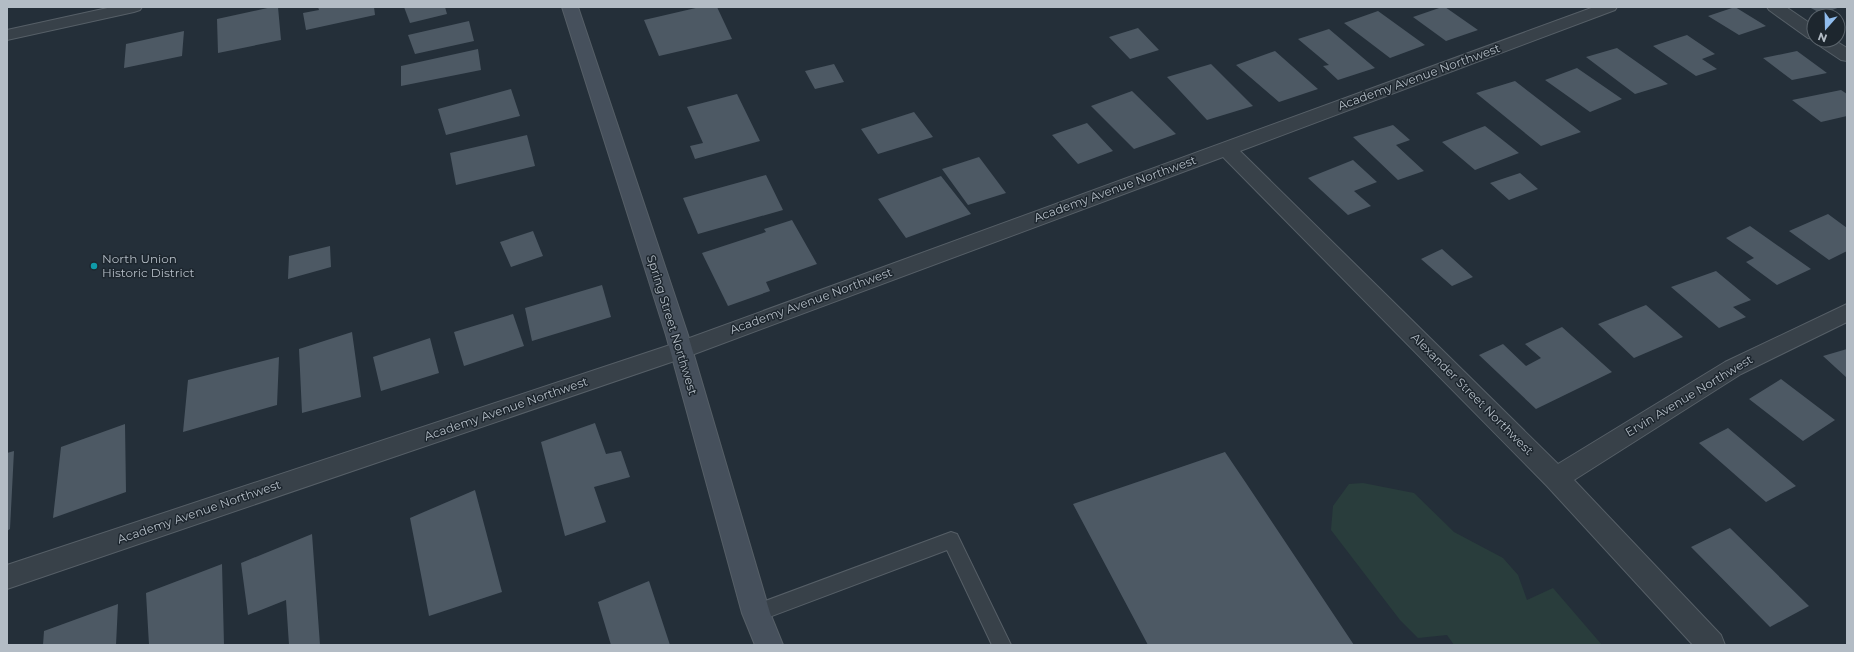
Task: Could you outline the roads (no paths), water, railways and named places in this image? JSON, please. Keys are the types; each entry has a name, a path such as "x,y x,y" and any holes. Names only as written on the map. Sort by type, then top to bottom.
{"street":[{"path":"7,35 134,7"},
{"name":"Spring Street Northwest","path":"570,7 681,350 756,613 769,645"},
{"name":"Academy Avenue Northwest","path":"7,577 681,350 1609,7"},
{"path":"1775,7 1806,28"},
{"path":"1835,48 1847,56"},
{"name":"Alexander Street Northwest","path":"1226,148 1556,478 1711,645"},
{"name":"Ervin Avenue Northwest","path":"1556,478 1734,368 1847,312"}],"lane":[{"path":"756,613 951,540 1002,645"}],"place":[{"name":"North Union Historic District","path":"94,266"}]}
